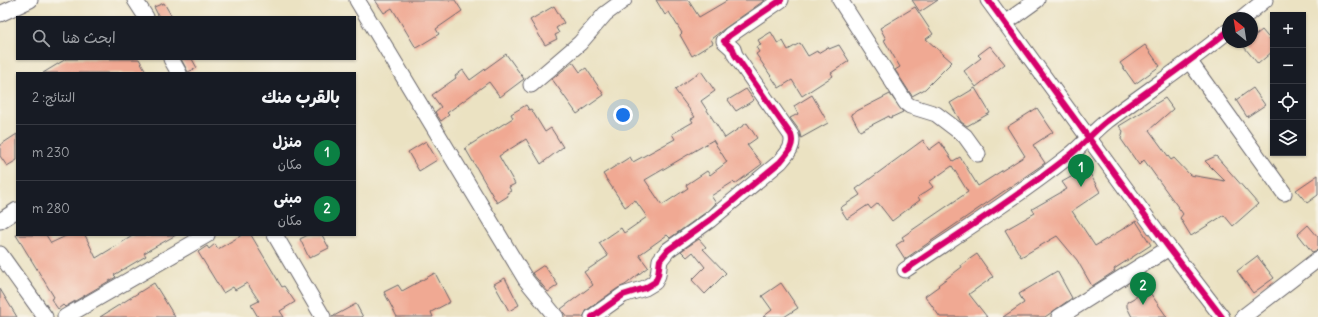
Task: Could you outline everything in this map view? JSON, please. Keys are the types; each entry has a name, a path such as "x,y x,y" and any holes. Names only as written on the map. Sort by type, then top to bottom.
{"street":[{"path":"0,14 30,0"},
{"path":"135,0 145,16"},
{"path":"357,0 526,280 556,317"},
{"path":"531,85 580,44 605,14 624,0"},
{"path":"840,0 906,103 910,106 936,114 965,136 978,154"},
{"path":"988,0 1168,248 1222,317"},
{"path":"1005,23 1037,0"},
{"path":"1250,12 1265,0"},
{"path":"592,317 623,295 655,282 658,275 660,260 668,250 710,220 780,162 788,153 793,141 791,135 735,55 733,49 724,42 730,35 775,2"},
{"path":"905,270 1055,167 1079,147 1087,137 1106,121 1190,62 1222,36"},
{"path":"172,60 178,72"},
{"path":"1190,62 1284,193"},
{"path":"0,221 16,211"},
{"path":"65,317 205,236"},
{"path":"276,236 323,317"},
{"path":"1059,317 1168,248"},
{"path":"0,254 45,317"},
{"path":"1243,317 1318,259"}],"building":[{"path":"375,0 455,0 462,11 436,29 439,34 416,48 392,8 384,13"},
{"path":"656,0 688,0 699,17 728,0 765,0 711,39 713,43 692,56 680,35 682,33 669,12 665,15"},
{"path":"912,0 938,0 920,12"},
{"path":"164,3 171,16 158,16 154,7"},
{"path":"554,6 564,23 556,28 559,33 555,35 557,39 545,45 530,20"},
{"path":"915,7 933,34 926,39 952,62 925,89 912,96 895,70 900,67 884,40 886,39 880,28"},
{"path":"1262,30 1270,39 1270,54 1258,64 1245,48 1258,48 1258,33"},
{"path":"771,32 778,44 783,41 788,50 800,43 808,56 817,51 818,53 828,47 829,49 839,45 849,61 831,73 833,76 802,96 792,80 779,88 756,54 759,52 756,47 761,45 758,40"},
{"path":"1145,45 1160,66 1135,84 1120,63"},
{"path":"990,46 1005,64 976,87 964,71 981,58 978,55"},
{"path":"506,54 524,79 500,97 489,82 447,113 449,115 441,121 435,112 441,107 432,95 456,78 455,76 463,70 470,80"},
{"path":"64,60 140,60 146,72 45,72"},
{"path":"182,60 193,60 197,68 188,72"},
{"path":"573,62 580,72 586,68 604,95 577,114 552,79"},
{"path":"701,71 715,91 701,101 725,138 747,123 757,138 747,145 762,164 735,184 733,182 711,196 716,203 705,213 670,238 667,235 639,255 648,267 625,285 618,288 587,310 583,317 567,317 561,309 593,285 584,272 608,256 599,243 621,228 624,233 647,217 635,200 625,207 603,174 630,157 633,162 675,139 672,134 693,122 691,119 695,117 675,90","holes":["713,140 727,162 710,175 707,171 686,185 688,188 662,205 645,180"]},
{"path":"975,88 990,113 967,126 961,122 950,103"},
{"path":"1253,88 1265,105 1247,117 1236,100"},
{"path":"746,89 754,100 736,111 728,100"},
{"path":"890,94 903,112 890,118 889,116 860,131 851,114"},
{"path":"812,95 828,123 801,138 799,130 790,118 798,114 794,106"},
{"path":"1165,98 1173,109 1149,130 1171,160 1174,158 1190,175 1225,181 1205,161 1216,156 1258,204 1233,226 1224,215 1191,236 1180,218 1183,214 1144,160 1139,165 1121,139 1123,131 1119,126"},
{"path":"526,105 529,110 531,109 545,132 551,128 563,147 541,164 526,139 499,156 515,184 509,187 511,191 507,193 508,196 497,203 465,148 513,118 511,114"},
{"path":"1037,108 1053,132 1033,145 1045,163 905,259 896,245 904,240 902,237 968,192 952,166 929,182 933,187 918,197 920,200 892,221 878,203 871,209 868,205 847,219 840,208 860,195 856,189 923,140 929,150 940,142 953,161 960,157 978,186 1025,156 1007,127"},
{"path":"16,135 16,161 7,166 0,156 0,145"},
{"path":"426,141 437,160 419,171 408,152"},
{"path":"1087,168 1100,192 1072,211 1095,246 1136,221 1151,245 1114,269 1115,271 1092,286 1077,260 1057,236 1021,257 1005,230 1035,213 1032,209 1067,189 1062,182"},
{"path":"1318,175 1318,195 1307,203 1296,190"},
{"path":"1308,225 1318,237 1318,250 1312,252 1298,234"},
{"path":"17,236 47,236 51,243 66,236 85,236 96,258 132,236 174,236 144,253 146,256 114,275 116,277 65,307 63,305 58,309 51,299 54,297"},
{"path":"240,236 252,236 282,287 284,286 295,302 280,311 284,317 258,317 251,305 259,301 247,283 235,290 233,287 223,293 198,252 207,246 209,249 215,244 218,249"},
{"path":"306,236 323,236 329,248 309,258 300,239"},
{"path":"699,239 706,247 703,249 726,273 705,294 692,280 705,267 693,252 687,257 681,251"},
{"path":"977,254 993,277 969,294 987,317 940,317 925,296 962,267 961,265"},
{"path":"1257,256 1274,278 1253,293 1237,271"},
{"path":"544,265 558,285 548,292 532,273"},
{"path":"1057,271 1072,298 1045,317 1003,317 1024,303 1019,294"},
{"path":"435,273 450,302 431,312 433,317 397,317 384,292 398,285 402,291"},
{"path":"505,278 519,305 509,311 494,284"},
{"path":"154,283 175,317 100,317"},
{"path":"781,283 798,308 784,317 763,317 772,310 762,296"},
{"path":"0,289 17,317 0,317"},
{"path":"1148,290 1167,317 1132,317 1127,307 1127,302"},
{"path":"356,304 363,317 332,317"}],"cycle path":[{"path":"592,317 623,295 645,288 655,282 658,275 660,260 668,250 710,220 780,162 790,150 792,143 791,135 735,55 733,49 724,41 730,35 781,0"},
{"path":"988,0 1169,248 1222,317"},
{"path":"905,270 1029,186 1074,152 1107,121 1222,36"}],"place":[{"name":"منزل","path":"1081,187"},
{"name":"مبنى","path":"1143,305"}]}
